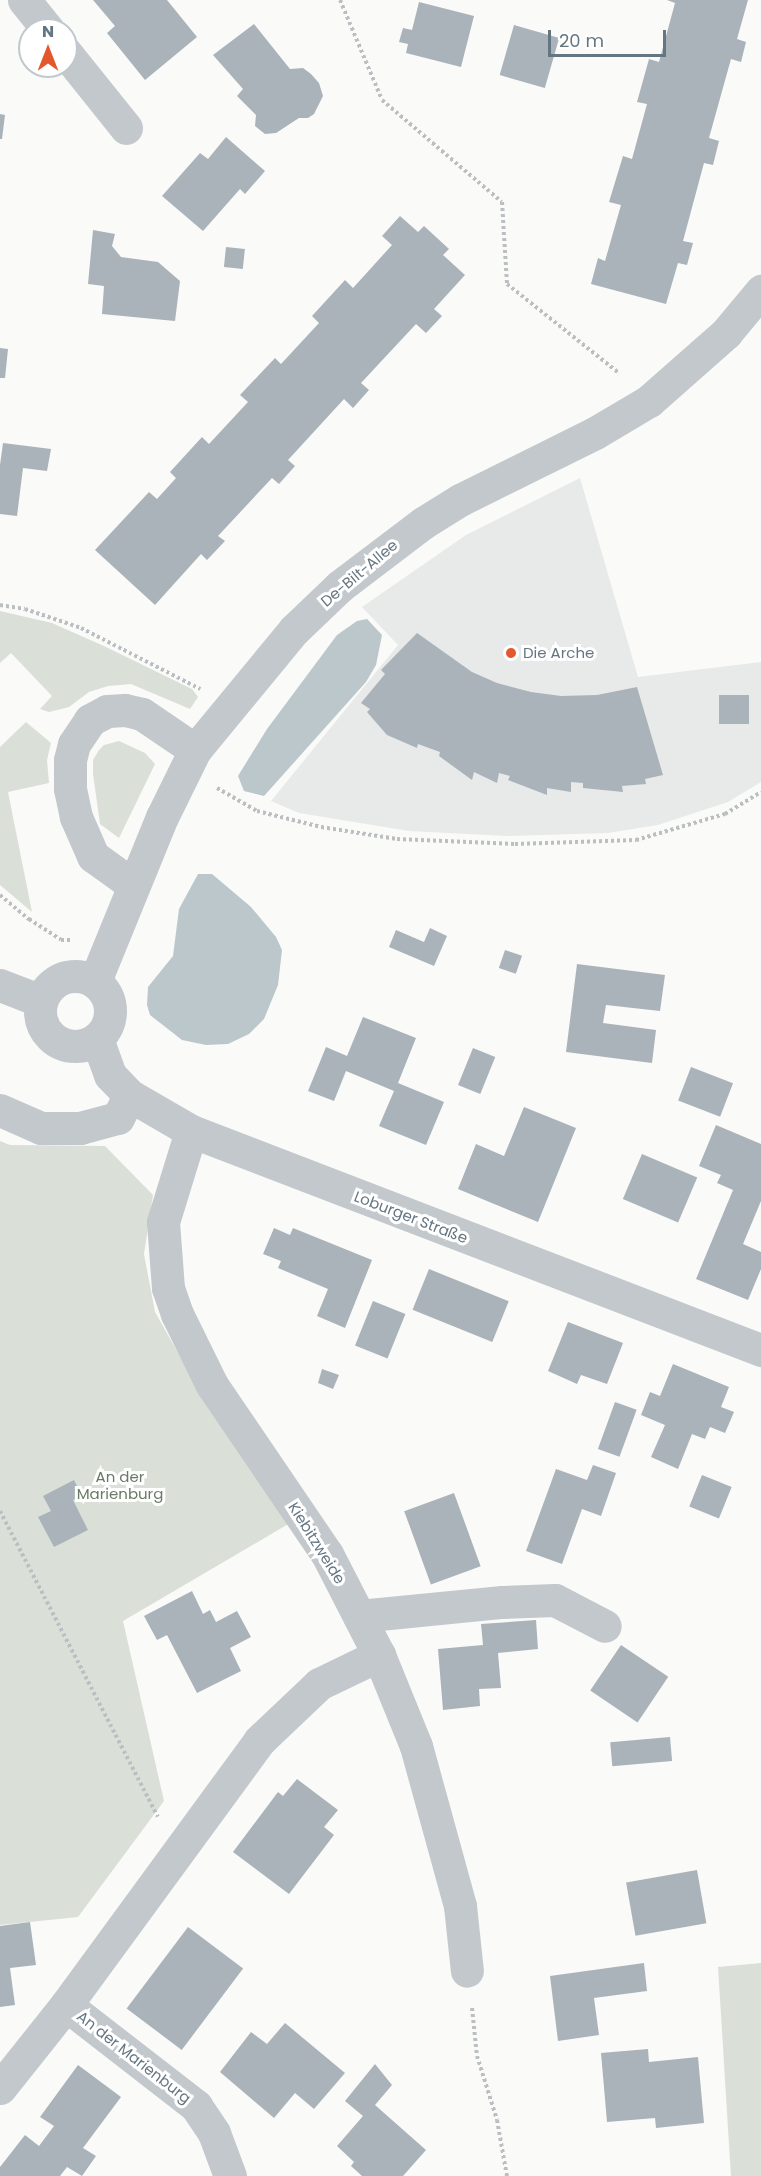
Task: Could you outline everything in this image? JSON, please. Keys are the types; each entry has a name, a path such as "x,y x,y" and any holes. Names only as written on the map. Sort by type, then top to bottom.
{"street":[{"path":"24,0 38,18"},
{"path":"78,68 126,128"},
{"name":"De-Bilt-Allee","path":"95,981 162,817 195,750 294,630 340,586 390,546 460,500 595,433 649,401 726,333 761,291"},
{"path":"133,885 93,856 76,817 70,789 70,760 74,744 90,720 107,711 125,710 142,714 195,750"},
{"path":"85,977 95,981 108,999 111,1010 110,1020 97,1039 76,1046 55,1040 42,1023 41,1001 46,991 63,978 85,977"},
{"path":"0,985 41,1001"},
{"name":"Loburger Straße","path":"97,1039 110,1076 129,1095 191,1131 761,1350"},
{"path":"0,1110 41,1128 80,1128 118,1118 129,1095"},
{"name":"Kiebitzweide","path":"191,1131 163,1222 168,1288 177,1314 212,1384 327,1554 379,1655 416,1746 460,1906 467,1971"},
{"path":"359,1616 502,1602 555,1600 605,1626"},
{"name":"An der Marienburg","path":"0,2088 66,2005 259,1741 319,1684 379,1655"},
{"name":"An der Marienburg","path":"66,2005 196,2106 214,2133 230,2176"}],"path":[{"path":"340,0 382,100 502,202 507,284 604,360 649,401"},
{"path":"0,605 25,609 81,628 232,704"},
{"path":"207,783 257,811 321,827 397,839 515,844 636,840 725,814 761,792"},
{"path":"0,895 29,919 60,940 111,941"},
{"path":"0,1511 177,1852"},
{"path":"467,1971 477,2056 496,2120 507,2176"}],"shaded area":[{"name":"Die Arche","path":"580,478 638,677 761,662 761,782 728,802 658,825 608,833 507,836 409,831 299,813 271,801 398,645 362,607 466,535"},
{"path":"367,619 382,635 376,665 366,682 264,796 244,791 238,776 267,729 337,635 357,621"},
{"path":"198,874 212,874 251,907 276,937 282,950 278,985 264,1019 249,1034 228,1044 206,1045 182,1040 150,1015 147,1005 148,987 173,956 179,909"}],"green space":[{"path":"0,611 52,623 192,689 198,697 190,709 131,684 108,686 89,692 69,707 49,712 40,709 52,696 11,653 0,663"},
{"path":"26,722 51,743 47,760 49,783 8,792 32,912 0,885 0,747"},
{"path":"119,741 145,753 155,764 119,838 100,824 93,760 104,745"},
{"name":"An der Marienburg","path":"0,1141 10,1145 105,1146 153,1195 144,1254 155,1312 200,1392 290,1523 123,1621 164,1801 78,1917 0,1925"},
{"path":"761,1963 761,2176 731,2176 718,1967"}],"building":[{"path":"93,0 167,0 197,37 145,80 107,33 115,26"},
{"path":"667,0 748,0 737,39 746,42 741,62 731,59 709,138 719,141 713,165 704,163 683,241 693,243 687,265 678,263 666,304 591,284 598,258 605,261 621,205 609,202 623,156 632,159 647,104 637,102 649,59 659,62 675,3"},
{"path":"419,2 474,16 461,67 406,53 408,44 399,42 403,28 412,30"},
{"path":"254,24 290,69 303,68 311,74 319,83 323,96 314,114 308,118 299,118 276,133 265,134 255,126 256,115 237,96 243,89 213,55"},
{"path":"514,25 559,38 545,88 500,75"},
{"path":"0,114 5,115 2,139 0,139"},
{"path":"226,137 265,171 245,194 240,189 203,231 162,196 200,153 208,159"},
{"path":"400,216 418,232 424,226 449,249 443,255 465,275 434,309 442,316 426,333 416,324 361,383 369,390 353,408 344,399 288,460 295,466 279,484 272,478 218,536 225,541 207,560 201,554 155,605 95,550 149,492 157,499 176,478 170,472 202,437 209,444 248,402 240,395 275,358 281,364 319,323 312,316 345,280 353,288 392,245 382,236"},
{"path":"93,230 115,234 112,246 121,257 158,262 180,281 175,321 102,314 104,286 88,284"},
{"path":"226,247 245,249 243,269 224,267"},
{"path":"0,348 8,349 5,378 0,378"},
{"path":"3,443 51,449 47,471 23,468 17,516 0,514 0,465"},
{"path":"417,633 472,672 497,683 531,692 561,696 597,695 637,687 663,775 645,779 646,784 622,786 623,792 583,788 583,783 571,782 571,792 547,788 547,795 508,780 510,776 499,773 497,783 474,772 472,780 439,756 440,752 418,744 417,748 387,735 367,712 370,709 361,703 385,674 381,670"},
{"path":"719,695 749,695 749,724 719,724"},
{"path":"430,928 447,936 434,966 389,947 396,930 424,942"},
{"path":"505,950 522,956 516,974 499,968"},
{"path":"577,964 665,975 660,1011 606,1005 603,1023 656,1030 652,1063 566,1052"},
{"path":"363,1017 416,1038 398,1083 444,1102 426,1145 379,1126 394,1091 346,1071 334,1101 308,1091 326,1047 347,1056"},
{"path":"473,1048 495,1057 480,1094 458,1085"},
{"path":"691,1067 733,1083 720,1117 678,1101"},
{"path":"524,1107 576,1128 538,1222 458,1189 476,1144 504,1156"},
{"path":"716,1125 761,1144 761,1201 743,1244 761,1252 761,1269 748,1300 696,1279 733,1190 717,1183 721,1175 699,1166"},
{"path":"642,1154 697,1177 678,1223 623,1199"},
{"path":"274,1228 290,1235 293,1228 372,1260 345,1328 317,1316 328,1289 278,1268 281,1261 263,1254"},
{"path":"429,1269 509,1301 492,1342 413,1310"},
{"path":"373,1301 405,1314 387,1359 355,1346"},
{"path":"568,1322 623,1343 607,1384 581,1375 577,1384 548,1371"},
{"path":"673,1364 729,1387 721,1407 734,1412 725,1433 710,1427 705,1439 692,1434 678,1469 651,1457 665,1425 641,1415 650,1392 660,1396"},
{"path":"322,1369 339,1375 333,1389 318,1383"},
{"path":"615,1402 637,1410 620,1457 598,1449"},
{"path":"593,1465 616,1473 601,1516 582,1509 562,1564 526,1551 556,1469 587,1480"},
{"path":"702,1475 732,1487 719,1519 689,1507"},
{"path":"74,1480 82,1496 73,1500 88,1530 54,1547 38,1517 51,1511 43,1496"},
{"path":"454,1493 481,1566 431,1584 404,1511"},
{"path":"192,1591 203,1614 210,1610 216,1622 237,1611 251,1637 230,1648 241,1671 197,1693 167,1635 157,1640 144,1616"},
{"path":"536,1620 538,1649 498,1653 501,1688 479,1689 480,1706 443,1710 438,1649 483,1645 481,1624"},
{"path":"621,1645 668,1677 637,1722 590,1691"},
{"path":"670,1737 672,1761 612,1766 610,1742"},
{"path":"297,1779 338,1810 324,1827 334,1835 289,1894 233,1852 278,1792 283,1796"},
{"path":"697,1870 706,1923 635,1936 626,1883"},
{"path":"30,1922 36,1965 10,1968 15,2005 0,2007 0,1926"},
{"path":"188,1927 243,1969 182,2050 127,2008"},
{"path":"644,1963 647,1991 594,1998 599,2035 558,2041 550,1976"},
{"path":"285,2023 345,2073 314,2109 295,2093 274,2118 220,2072 251,2032 267,2044"},
{"path":"648,2049 649,2062 698,2057 704,2123 656,2128 655,2118 607,2122 601,2053"},
{"path":"375,2064 392,2085 375,2105 426,2150 403,2176 362,2176 351,2166 354,2162 337,2146 363,2116 345,2101"},
{"path":"78,2065 121,2097 83,2148 96,2156 82,2176 67,2167 60,2176 0,2176 0,2167 25,2135 39,2146 54,2126 40,2117"}],"place":[{"name":"Die Arche","path":"511,653"}]}
